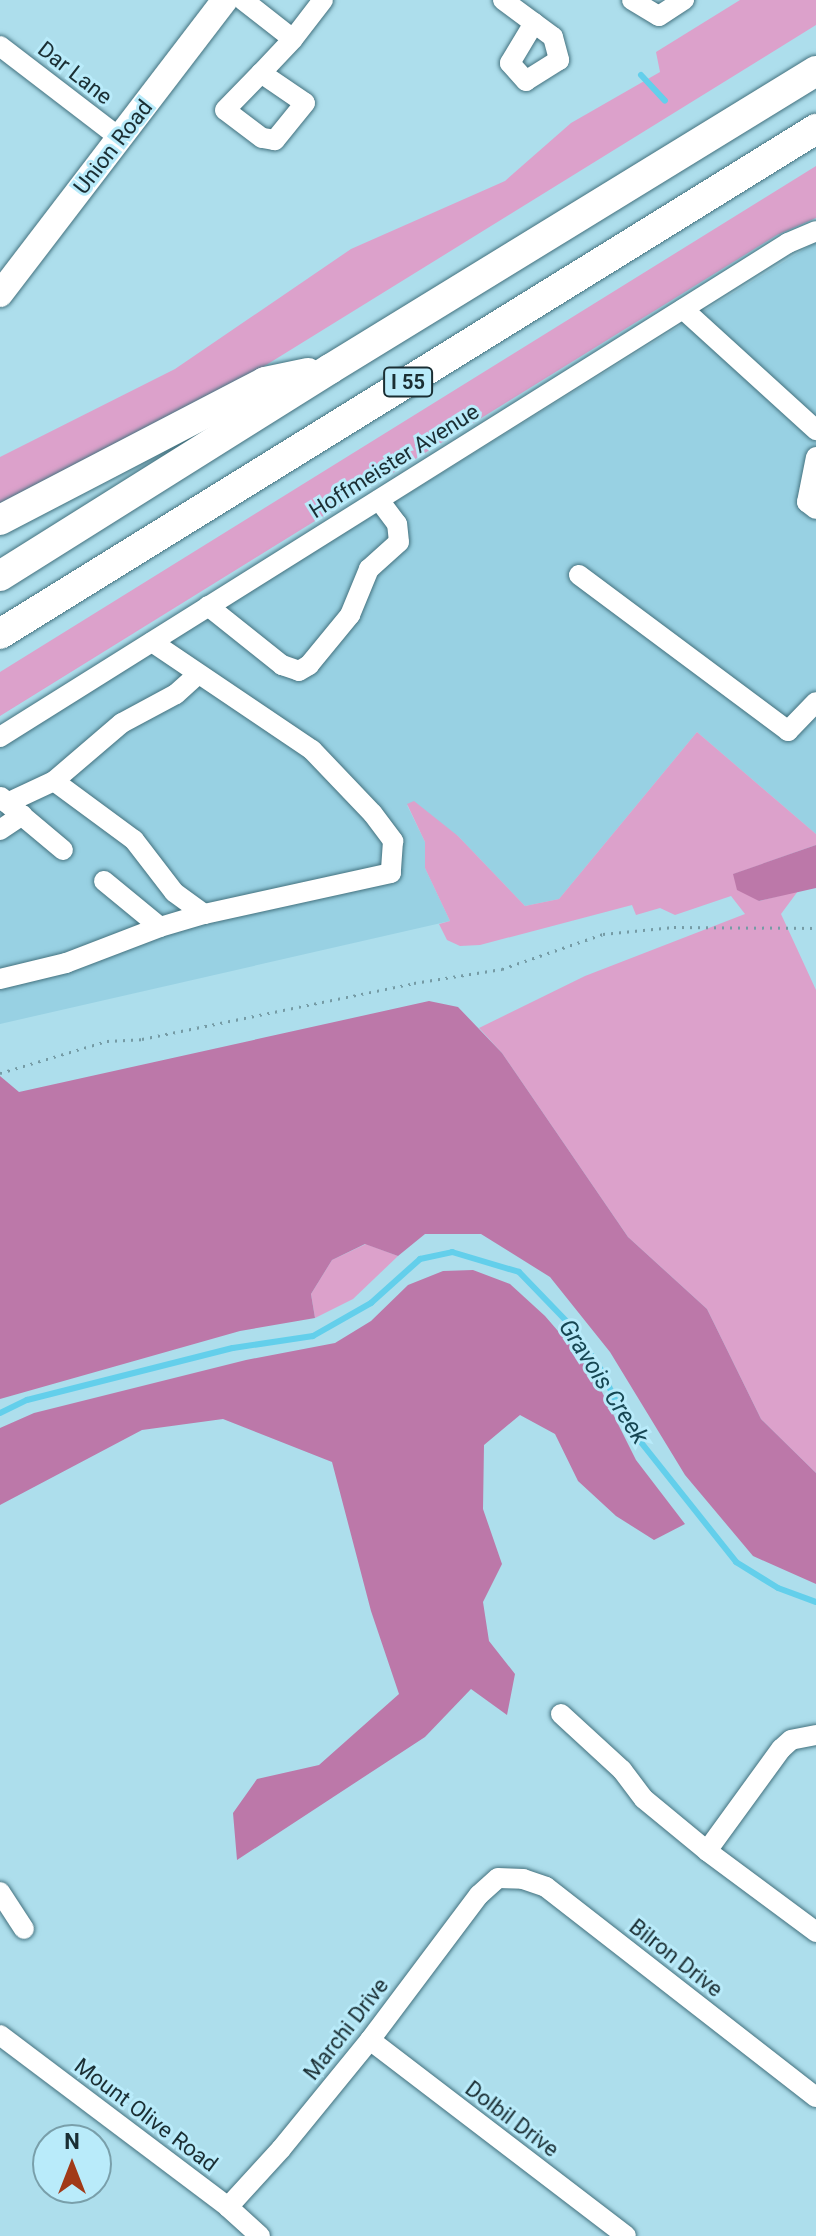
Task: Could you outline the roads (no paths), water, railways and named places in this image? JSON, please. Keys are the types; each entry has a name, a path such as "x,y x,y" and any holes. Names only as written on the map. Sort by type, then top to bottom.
{"highway":[{"name":"I 55","path":"0,576 816,71"},
{"name":"I 55","path":"0,634 816,129"},
{"path":"0,520 265,382 330,369"}],"main road":[{"name":"Union Road","path":"0,294 225,0"}],"street":[{"path":"243,0 293,39"},
{"path":"261,73 323,0"},
{"path":"503,0 534,23"},
{"path":"632,0 659,16 684,0"},
{"name":"Dar Lane","path":"0,46 120,138"},
{"name":"Hoffmeister Avenue","path":"0,737 788,243 816,231"},
{"path":"683,309 816,430"},
{"path":"816,457 807,502 816,509"},
{"path":"208,606 282,665 299,671 309,665 350,615 369,569 399,542 401,533 397,524 379,500"},
{"path":"579,575 788,731 816,702"},
{"path":"0,979 66,963 160,927 204,914 391,873 393,841 373,814 312,750 152,642"},
{"path":"0,830 10,805 54,781 122,723 176,694 198,674"},
{"path":"54,781 134,840 174,892 204,914"},
{"path":"10,805 63,850"},
{"path":"104,881 160,927"},
{"path":"561,1714 622,1770 644,1799 673,1826 816,1932"},
{"path":"707,1851 781,1749 791,1740 816,1735"},
{"name":"Marchi Drive","path":"228,2207 281,2149 370,2040 479,1895 498,1878"},
{"name":"Bilron Drive","path":"498,1878 523,1879 546,1887 816,2097"},
{"path":"0,1892 24,1929"},
{"name":"Mount Olive Road","path":"0,2035 228,2207 260,2236"},
{"name":"Dolbil Drive","path":"370,2040 626,2236"}],"waterway":[{"path":"641,75 665,101"},
{"name":"Gravois Creek","path":"0,1413 27,1400 233,1348 313,1336 371,1303 420,1259 452,1252 519,1272 575,1330 601,1370 628,1426 736,1562 778,1588 816,1602"}]}
